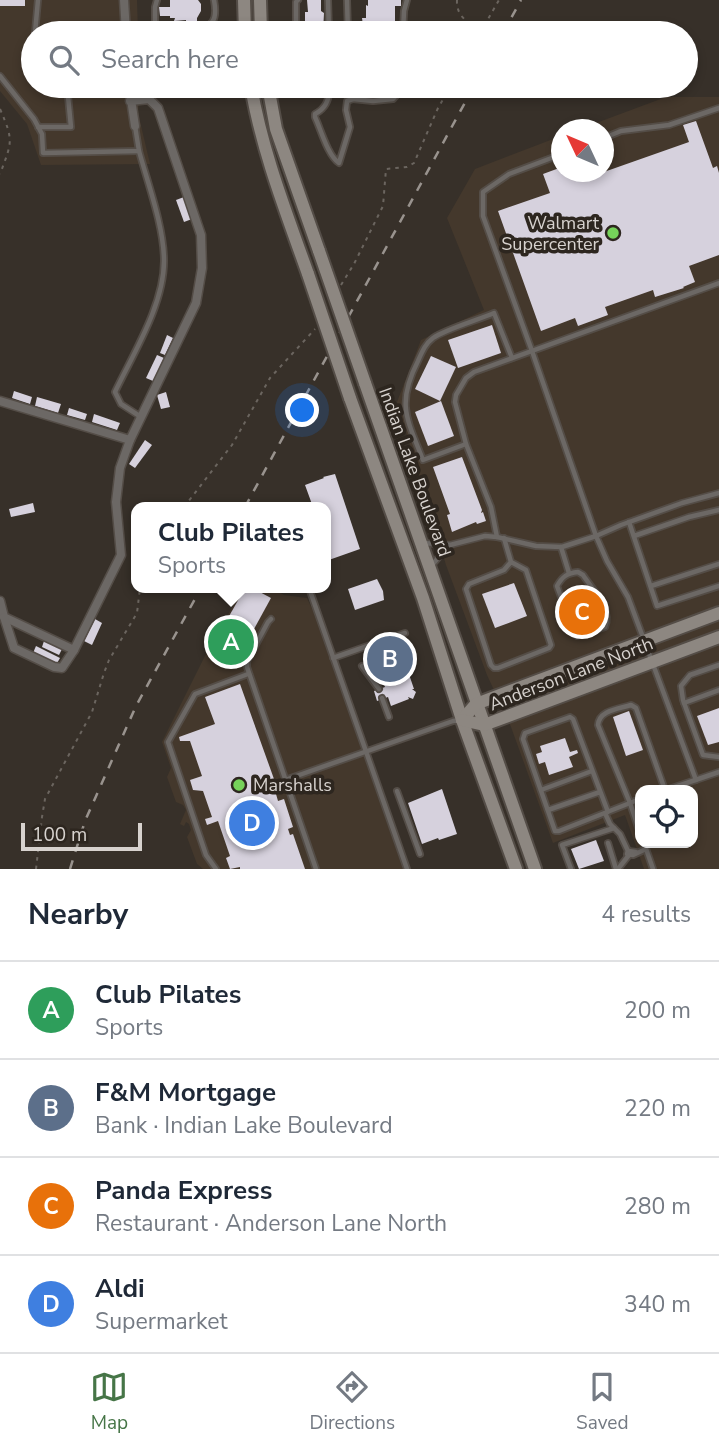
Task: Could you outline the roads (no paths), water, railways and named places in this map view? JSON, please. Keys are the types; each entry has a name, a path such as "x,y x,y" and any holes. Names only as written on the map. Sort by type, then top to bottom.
{"main road":[{"path":"244,0 245,21"},
{"path":"260,0 261,21"},
{"name":"Indian Lake Boulevard","path":"253,98 273,177 516,869"},
{"name":"Indian Lake Boulevard","path":"270,98 276,129 535,869"},
{"name":"Anderson Lane North","path":"719,613 476,704 462,720 484,725 719,637"}],"street":[{"path":"124,0 125,21"},
{"path":"0,601 14,648 54,667 62,668 74,650 121,555 116,502 120,468 130,440 196,303 202,268 201,235 158,108 149,99 130,101 135,126"},
{"path":"0,401 130,440"},
{"path":"4,617 74,650"}],"lane":[{"path":"36,21 38,0"},
{"path":"155,21 157,0"},
{"path":"214,0 214,21"},
{"path":"296,21 298,0"},
{"path":"328,0 329,21"},
{"path":"346,0 347,21"},
{"path":"404,21 407,0"},
{"path":"0,76 42,134 43,153 139,151"},
{"path":"38,127 71,127 68,98"},
{"path":"328,98 324,108 315,114 331,155 335,162 339,163 350,127 347,101 353,99 373,102 394,98"},
{"path":"614,134 670,125 719,108"},
{"path":"135,126 155,209 164,261 159,293 115,392 121,404 141,417"},
{"path":"551,158 509,174 483,192 483,216 596,536 628,597 696,780"},
{"path":"497,537 491,507 466,444 455,402 466,378 474,372 719,283"},
{"path":"466,444 423,460 404,405 414,368 426,344 435,337 494,313 512,358"},
{"path":"420,542 450,544 485,536 536,546 561,547 682,503 719,493"},
{"path":"634,536 719,510"},
{"path":"629,522 657,606 719,586"},
{"path":"504,538 511,562 526,570 551,645 498,668 491,665 466,589 469,584 504,570 511,562"},
{"path":"430,568 450,544"},
{"path":"561,547 569,573"},
{"path":"650,586 719,564"},
{"path":"578,572 583,575 604,606 608,618 605,627 578,636 574,633 556,586 560,579 569,573 578,572"},
{"path":"311,593 407,869"},
{"path":"271,619 247,661 248,674 316,869"},
{"path":"333,658 405,633"},
{"path":"719,664 690,675 681,686 684,703 703,755 719,757"},
{"path":"362,666 379,689"},
{"path":"216,869 206,855 167,742 195,694 248,674"},
{"path":"684,703 719,690"},
{"path":"382,698 388,717"},
{"path":"635,818 598,725 602,714 631,705 636,708 664,785"},
{"path":"629,853 620,834 610,824 607,812 600,792 573,719 570,717 525,733 523,739 555,831 559,831 607,812 635,801"},
{"path":"285,780 462,720"},
{"path":"541,790 592,771"},
{"path":"681,785 719,772"},
{"path":"397,791 420,854"},
{"path":"548,810 600,792"},
{"path":"571,869 562,845 614,828"},
{"path":"604,831 617,869"},
{"path":"617,869 629,853 642,848"},
{"path":"646,848 653,869"}],"railway":[{"path":"510,21 521,0"},
{"path":"248,502 467,98"},
{"path":"70,869 85,821 136,706 198,593"}],"place":[{"name":"Walmart Supercenter","path":"613,233"},
{"name":"Panda Express","path":"582,612"},
{"name":"Club Pilates","path":"231,642"},
{"name":"F&M Mortgage","path":"390,659"},
{"name":"Marshalls","path":"239,785"},
{"name":"Aldi","path":"252,823"}]}
